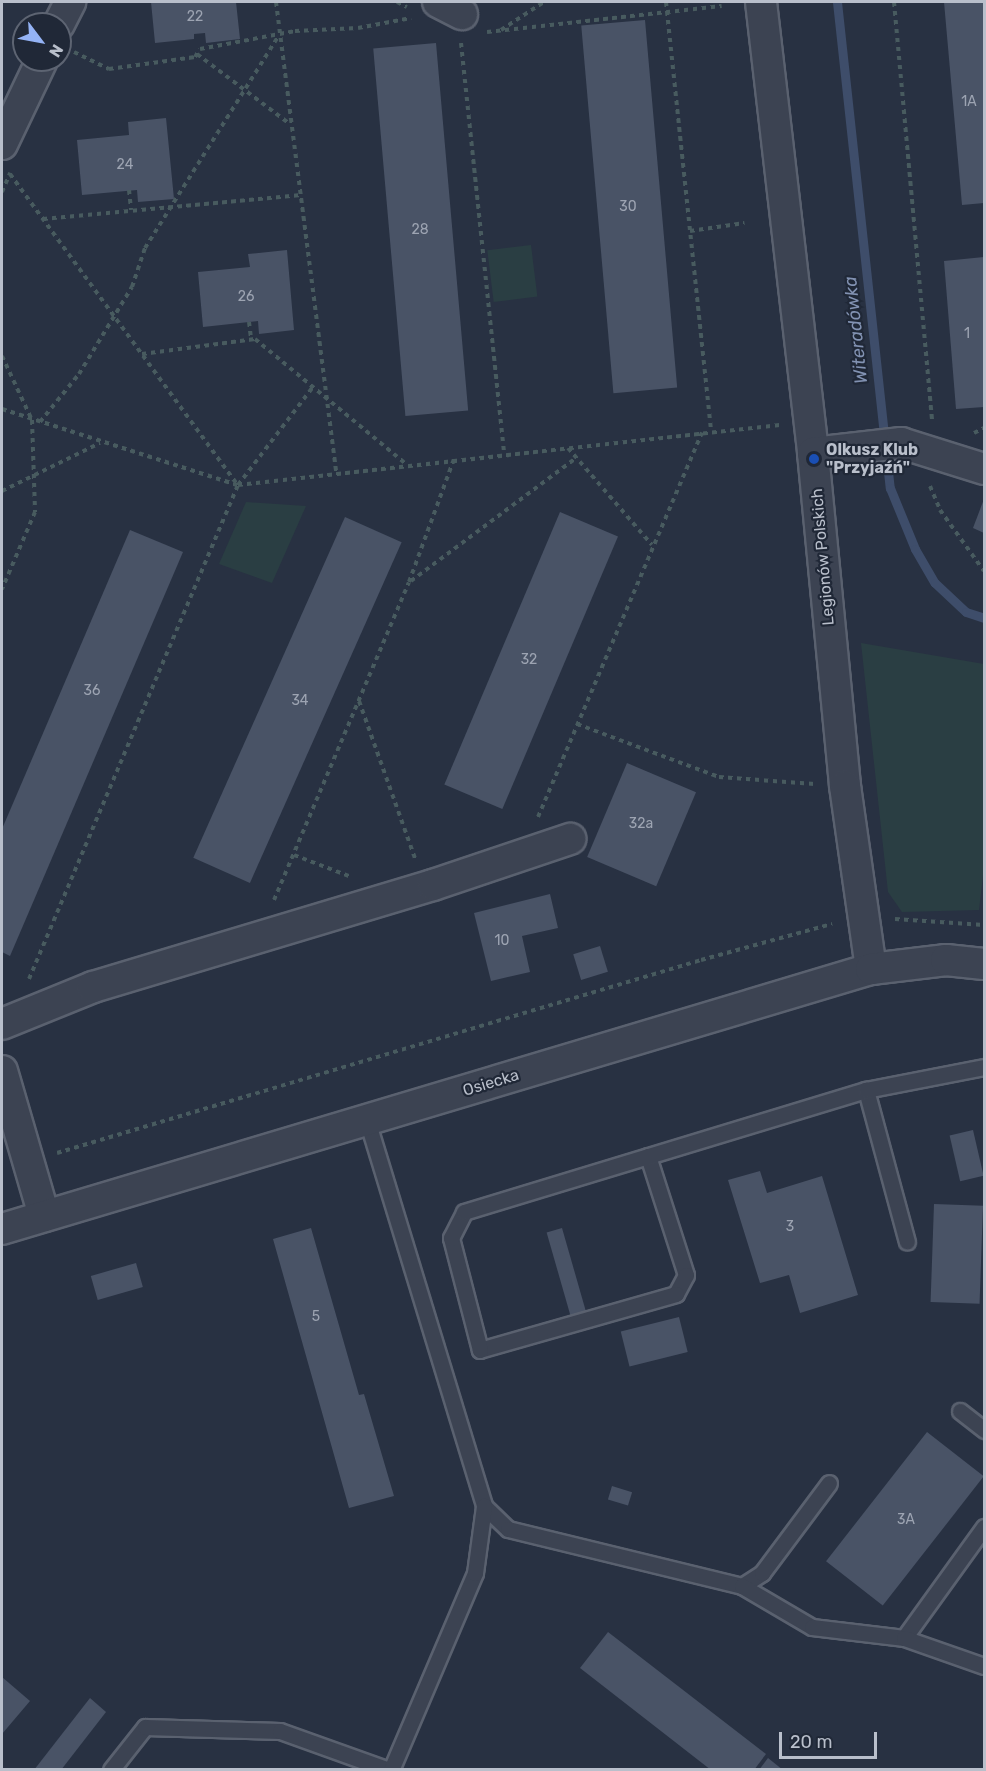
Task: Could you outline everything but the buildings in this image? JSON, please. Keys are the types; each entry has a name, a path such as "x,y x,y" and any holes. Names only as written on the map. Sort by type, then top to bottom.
{"street":[{"name":"Legionów Polskich","path":"761,2 813,453 845,786 871,969"},
{"path":"2,144 41,72"},
{"path":"813,453 901,443 984,469"},
{"path":"2,1024 93,987 477,872 570,838"},
{"name":"Osiecka","path":"2,1229 871,969 946,960 984,964"},
{"path":"2,1071 44,1216"}],"lane":[{"path":"648,1156 686,1275 676,1294 480,1350 451,1238 464,1212 648,1156 866,1090 984,1067"},
{"path":"866,1090 907,1242"},
{"path":"111,1770 145,1727 280,1731 395,1768 475,1573 484,1506 368,1120"},
{"path":"960,1411 984,1430"},
{"path":"742,1586 762,1573 829,1483"},
{"path":"484,1506 508,1529 742,1586 812,1628 904,1638 984,1666"},
{"path":"904,1638 984,1527"}],"path":[{"path":"276,2 336,472"},
{"path":"397,2 439,15"},
{"path":"500,30 544,2"},
{"path":"666,2 711,432"},
{"path":"894,2 932,424"},
{"path":"513,29 722,6"},
{"path":"72,52 109,69 197,54 200,49 279,36 295,31 399,23 439,15"},
{"path":"439,15 504,454"},
{"path":"40,422 79,374 132,287 145,248 246,93 270,44 279,36"},
{"path":"197,54 246,93 291,124"},
{"path":"10,174 238,485"},
{"path":"129,190 131,210"},
{"path":"43,219 301,195"},
{"path":"690,231 744,223"},
{"path":"249,322 251,339 406,464"},
{"path":"142,354 251,339"},
{"path":"2,356 32,420 35,512 2,589"},
{"path":"29,981 238,485 313,387"},
{"path":"2,409 238,485 406,464 790,424"},
{"path":"533,828 652,545 702,434"},
{"path":"2,492 100,442"},
{"path":"567,447 652,545"},
{"path":"409,582 576,458"},
{"path":"273,904 409,582 454,459"},
{"path":"928,482 940,510 984,570"},
{"path":"359,701 419,867"},
{"path":"577,724 719,777 845,786"},
{"path":"294,855 356,879"},
{"path":"28,1162 701,960 863,916 984,925"}],"green space":[{"path":"531,245 537,297 494,302 487,250"},
{"path":"246,502 306,506 272,583 219,564"},
{"path":"861,643 984,664 984,867 979,910 902,912 888,892"}],"waterway":[{"name":"Witeradówka","path":"837,2 890,488 915,549 935,583 966,612 984,618"}],"place":[{"name":"Olkusz Klub \"Przyjaźń\"","path":"814,459"}]}
